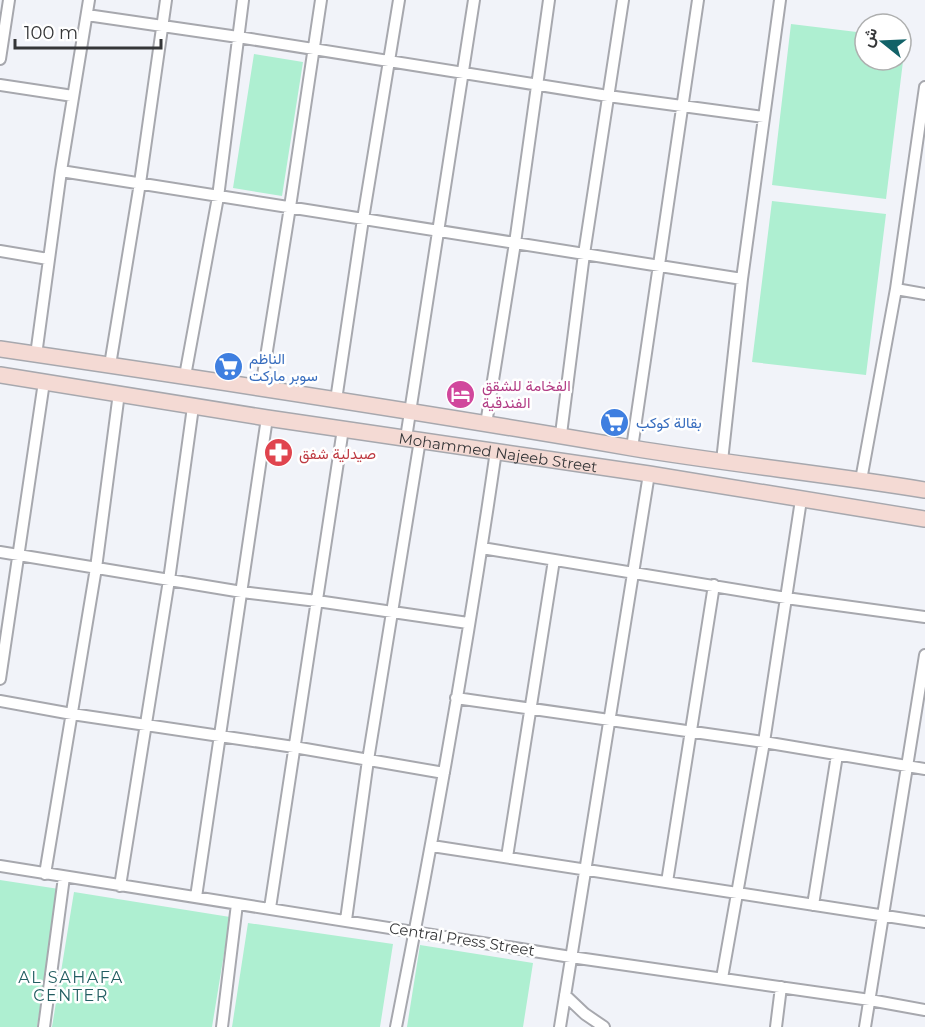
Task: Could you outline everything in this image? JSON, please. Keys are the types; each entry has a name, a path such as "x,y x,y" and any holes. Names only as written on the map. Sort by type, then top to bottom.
{"main road":[{"name":"Mohammed Najeeb Street","path":"0,349 561,434 632,448 925,490"},
{"name":"Mohammed Najeeb Street","path":"0,375 267,418 649,474 925,519"}],"street":[{"path":"0,59 9,0"},
{"path":"36,355 61,171 89,0"},
{"path":"110,365 140,183 166,0"},
{"path":"185,376 219,197 243,0"},
{"path":"261,388 291,207 321,0"},
{"path":"336,400 399,0"},
{"path":"346,920 368,760 392,612 413,439 409,412 474,0"},
{"path":"486,424 549,0"},
{"path":"561,434 584,254 623,0"},
{"path":"632,448 657,265 698,0"},
{"path":"722,461 742,279 780,0"},
{"path":"87,15 314,48 608,96 764,117"},
{"path":"0,85 73,96"},
{"path":"861,480 896,289 925,87"},
{"path":"61,171 742,279"},
{"path":"0,251 48,259"},
{"path":"896,289 925,294"},
{"path":"0,679 44,382"},
{"path":"45,874 96,568 119,393"},
{"path":"120,886 169,580 193,406"},
{"path":"196,897 267,418"},
{"path":"270,908 343,429"},
{"path":"396,1027 432,846 496,451"},
{"path":"560,1027 649,474"},
{"path":"722,978 764,742 801,500"},
{"path":"482,548 786,598 925,617"},
{"path":"0,552 242,592 468,623"},
{"path":"507,857 554,560"},
{"path":"667,882 714,585"},
{"path":"865,1027 925,655"},
{"path":"456,698 764,742 925,769"},
{"path":"0,701 444,773"},
{"path":"813,905 837,756"},
{"path":"432,846 925,922"},
{"name":"Central Press Street","path":"0,866 571,957 925,1010"},
{"path":"44,1027 64,877"},
{"path":"222,1027 237,904"},
{"path":"776,1027 781,987"},
{"path":"565,995 585,1014 604,1027"}],"green space":[{"path":"791,24 853,32 853,72 902,72 886,199 772,185"},
{"path":"254,54 303,62 282,196 233,188"},
{"path":"772,201 886,214 866,375 752,362"},
{"path":"0,880 59,889 37,1027 0,1027"},
{"path":"74,892 230,917 212,1027 52,1027"},
{"path":"248,923 393,944 380,1027 232,1027"},
{"path":"420,945 533,963 523,1027 407,1027"}],"place":[{"name":"الناظم سوبر ماركت","path":"228,367"},
{"name":"الفخامة للشقق الفندقية","path":"461,394"},
{"name":"بقالة كوكب","path":"615,422"},
{"name":"صيدلية شفق","path":"278,453"}],"district":[{"name":"AL SAHAFA CENTER","path":"71,986"}]}
